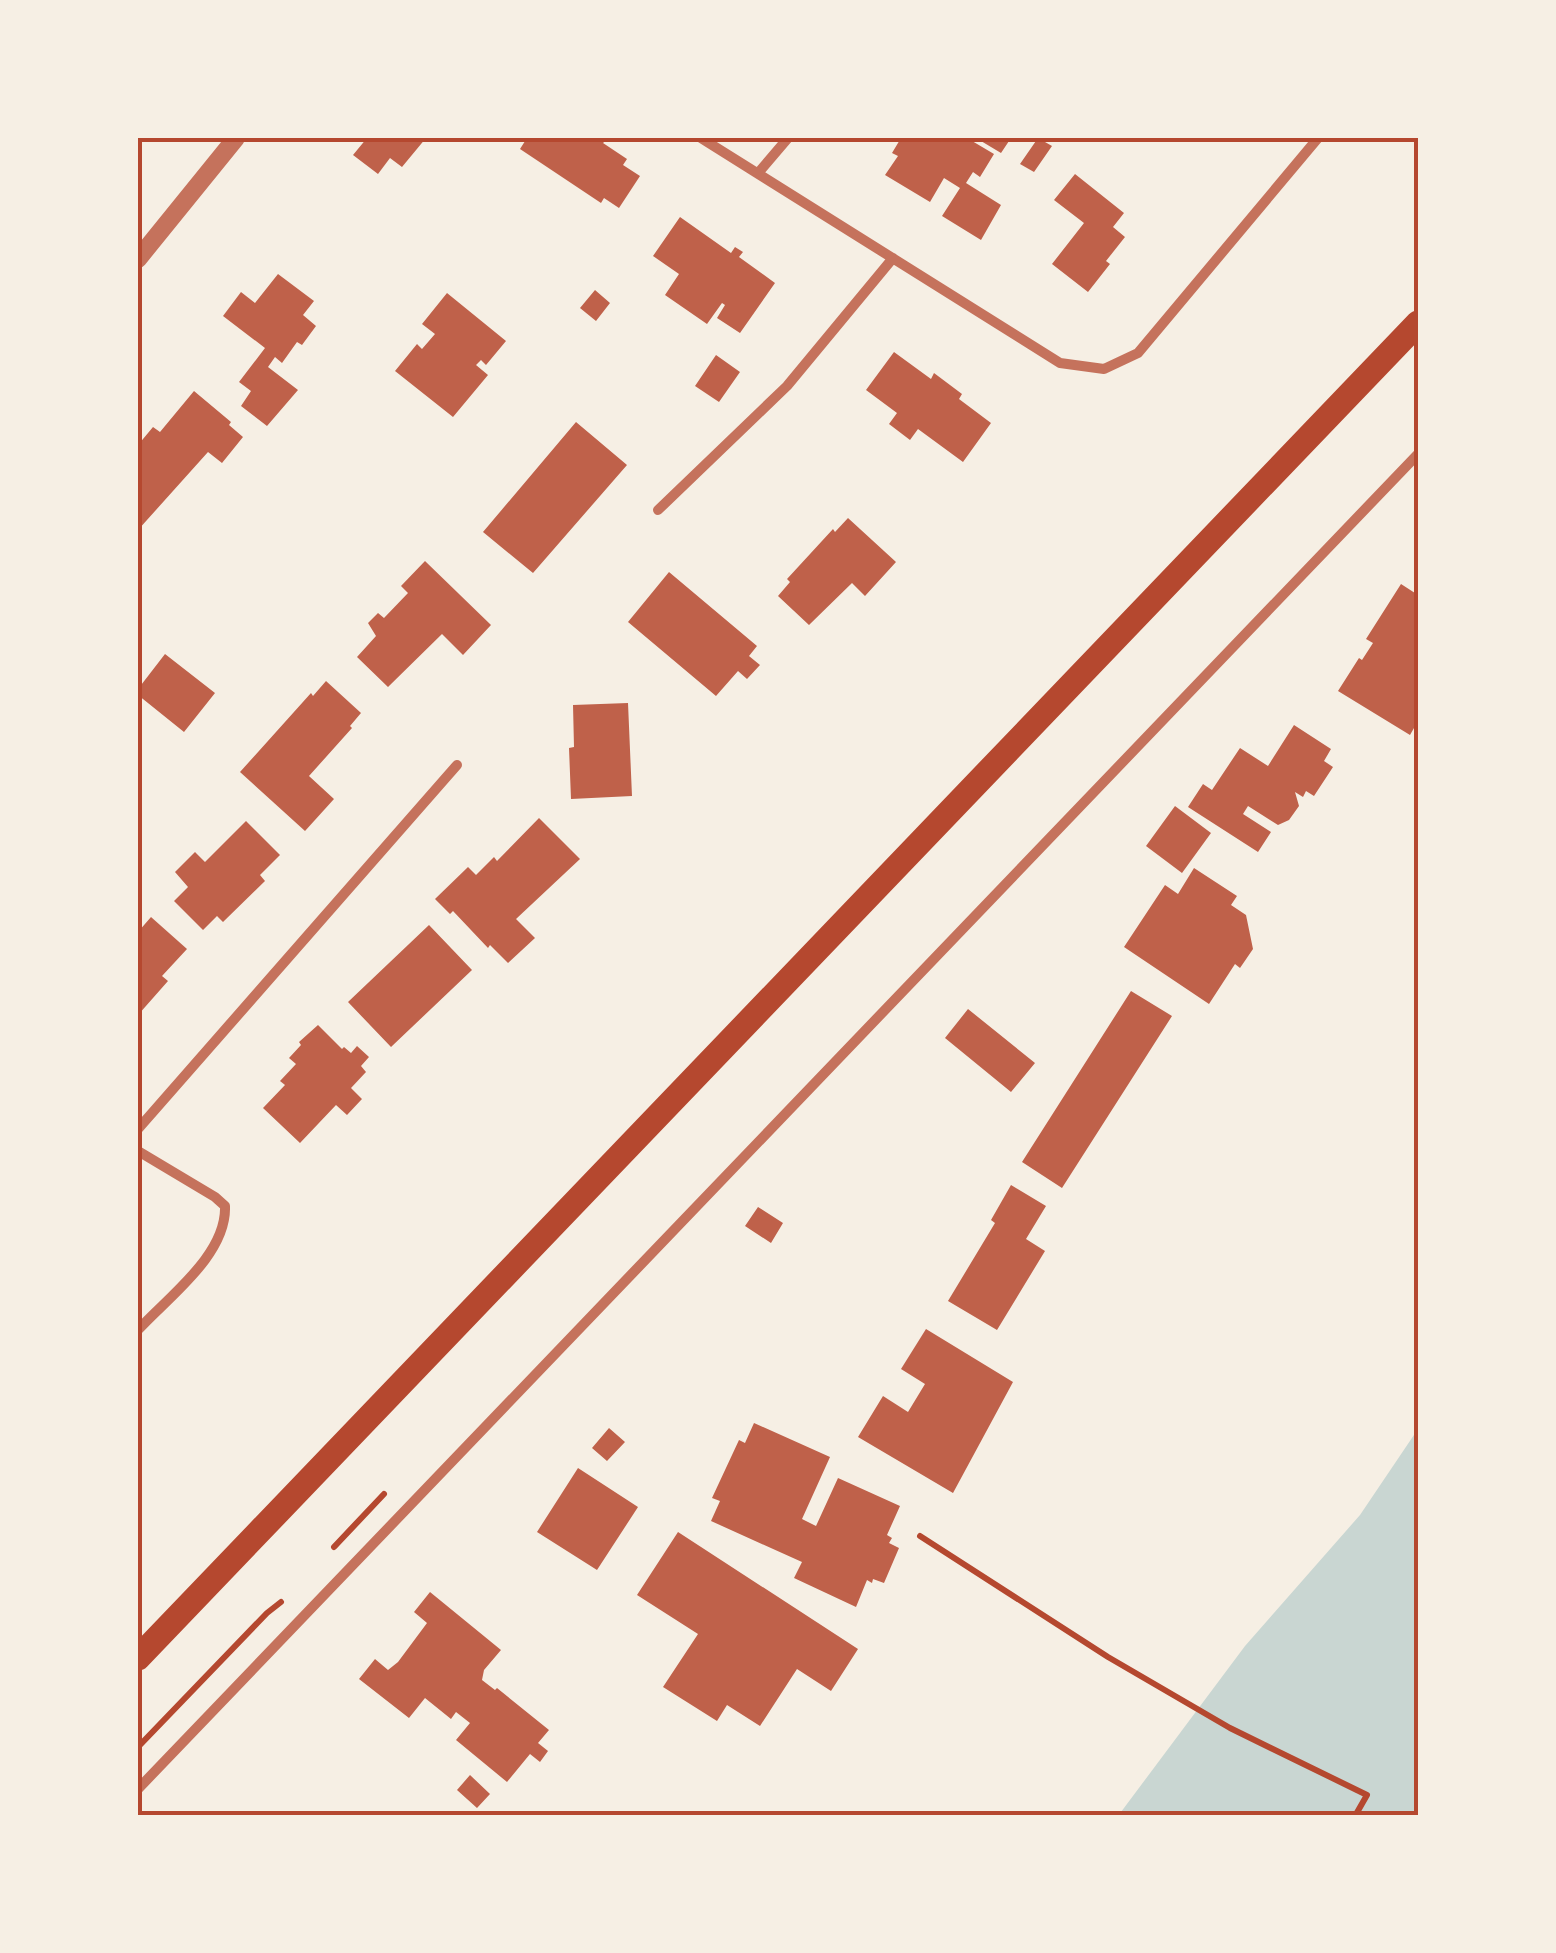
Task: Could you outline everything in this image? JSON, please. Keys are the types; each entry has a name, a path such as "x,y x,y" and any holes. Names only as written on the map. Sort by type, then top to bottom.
{"highway":[{"path":"138,1658 1418,323"}],"street":[{"path":"140,252 236,138"},
{"path":"701,138 1060,363 1104,368 1138,353 1318,138"},
{"path":"758,172 788,138"},
{"path":"658,510 787,386 893,258"},
{"path":"138,1789 1418,454"},
{"path":"138,1130 457,765"},
{"path":"138,1151 216,1197 225,1206 226,1220 208,1256 138,1330"}],"path":[{"path":"920,1536 1108,1656 1230,1728 1366,1795 1355,1816"}],"shaded area":[{"path":"1418,1429 1418,1815 1118,1816 1245,1646 1360,1515"}],"building":[{"path":"367,138 426,138 402,167 390,158 378,174 353,155"},
{"path":"527,138 603,138 603,143 627,159 623,165 640,176 619,208 604,198 601,203 520,149"},
{"path":"901,138 967,138 994,154 980,177 973,172 966,183 1001,205 981,240 942,216 960,188 944,178 930,202 885,175 898,156 892,153"},
{"path":"976,138 1011,138 1001,153"},
{"path":"1038,138 1052,146 1034,172 1020,164"},
{"path":"1075,174 1124,213 1113,227 1125,237 1088,292 1052,264 1084,223 1054,200"},
{"path":"680,217 731,253 735,247 743,252 739,257 775,283 740,333 717,318 725,305 722,303 707,324 665,295 679,274 653,256"},
{"path":"278,274 314,301 303,315 316,326 302,345 297,342 282,363 275,357 268,367 298,390 267,426 241,406 251,391 239,382 265,348 223,316 241,292 255,303"},
{"path":"595,290 610,303 596,321 580,308"},
{"path":"447,293 506,341 486,365 481,360 476,365 488,375 453,417 395,371 417,344 422,349 435,334 422,324"},
{"path":"894,352 931,379 934,373 962,394 959,399 991,423 963,462 918,429 910,440 889,424 897,413 866,390"},
{"path":"716,355 740,372 719,402 695,386"},
{"path":"194,391 243,437 222,463 208,452 138,530 138,445 153,427 160,432"},
{"path":"576,422 627,465 533,573 483,532"},
{"path":"848,518 896,562 865,596 852,583 809,625 778,596 790,582 787,579"},
{"path":"425,561 491,625 463,655 442,634 388,687 357,657 376,636 368,623 378,613 384,618 408,593 401,586"},
{"path":"669,572 757,646 749,656 760,665 747,679 738,671 716,696 628,622"},
{"path":"1401,584 1418,595 1418,721 1410,735 1338,691 1373,643 1366,639"},
{"path":"165,654 215,693 184,732 138,695 138,689"},
{"path":"326,681 361,713 309,776 334,799 305,831 240,772"},
{"path":"628,703 632,796 571,799 569,748 574,747 573,705"},
{"path":"1294,725 1331,749 1324,761 1333,767 1314,796 1306,791 1303,797 1295,792 1299,806 1289,820 1278,825 1248,806 1243,814 1271,832 1258,852 1188,807 1203,784 1212,790 1240,748 1268,766"},
{"path":"1175,806 1211,833 1182,873 1146,846"},
{"path":"539,818 580,859 516,919 535,938 508,963 435,899 468,867 476,875 494,857 497,861"},
{"path":"246,821 280,855 260,875 265,881 223,922 217,916 203,930 174,901 188,887 175,872 195,852 205,862"},
{"path":"1194,868 1237,896 1231,905 1246,915 1253,949 1240,968 1235,964 1209,1004 1124,947 1165,885 1178,894"},
{"path":"151,917 187,949 162,976 168,981 138,1015 138,932"},
{"path":"429,925 472,970 391,1047 348,1002"},
{"path":"1131,991 1172,1016 1062,1188 1022,1162"},
{"path":"968,1009 1035,1063 1011,1092 945,1038"},
{"path":"318,1025 342,1049 351,1053 357,1046 369,1057 361,1066 366,1072 351,1088 362,1099 347,1115 336,1105 300,1143 263,1108 285,1085 280,1081 296,1064 289,1058 301,1045 299,1042"},
{"path":"1011,1185 1046,1206 1026,1239 1045,1251 997,1330 948,1301 995,1223 991,1220"},
{"path":"758,1207 783,1223 771,1243 745,1226"},
{"path":"926,1329 1013,1382 953,1493 858,1437 883,1396 908,1412 925,1384 901,1369"},
{"path":"754,1423 830,1457 802,1519 816,1526 838,1478 900,1506 887,1535 892,1538 889,1543 899,1548 884,1583 867,1580 856,1607 794,1578 802,1562 711,1521 720,1501 712,1498 739,1440 745,1443"},
{"path":"609,1428 625,1442 607,1461 592,1448"},
{"path":"578,1468 638,1507 597,1570 537,1532"},
{"path":"678,1532 858,1649 831,1691 797,1669 760,1726 727,1705 717,1721 663,1687 698,1634 637,1595"},
{"path":"430,1592 501,1650 484,1670 482,1680 549,1730 538,1743 548,1751 540,1762 530,1754 507,1782 456,1740 470,1723 456,1712 451,1719 425,1698 409,1718 359,1679 375,1659 388,1670 398,1662 427,1623 414,1612"},
{"path":"470,1775 490,1794 477,1808 457,1790"}]}
